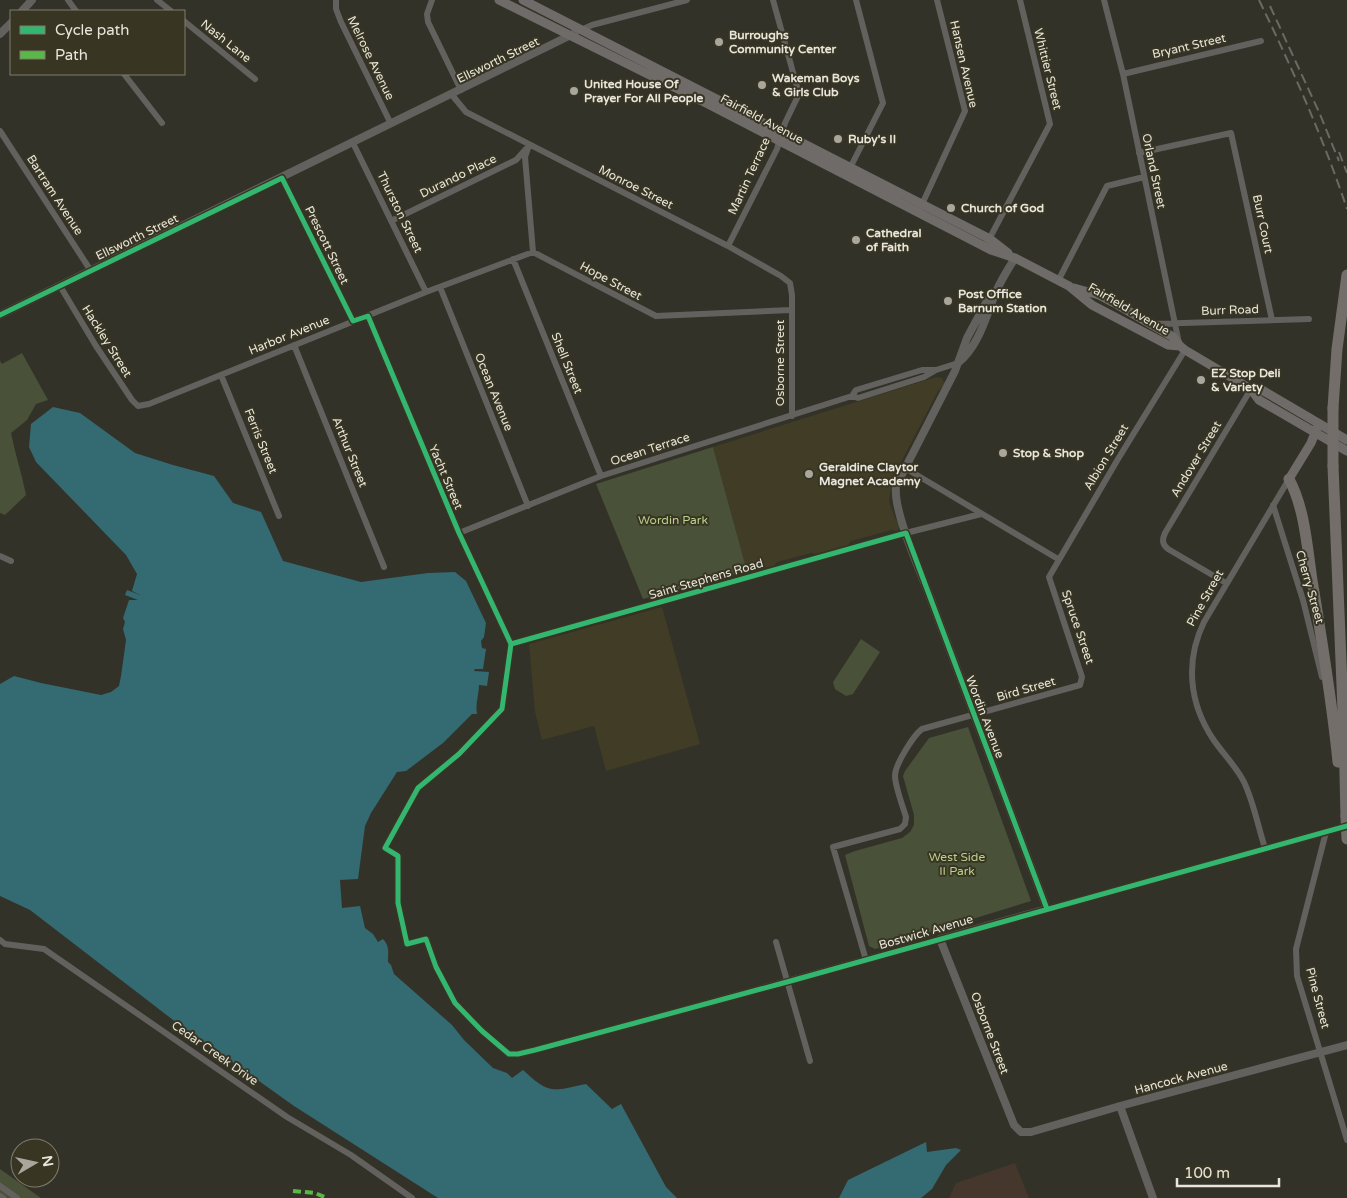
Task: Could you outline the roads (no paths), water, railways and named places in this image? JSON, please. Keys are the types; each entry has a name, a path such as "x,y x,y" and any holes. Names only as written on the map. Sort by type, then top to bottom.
{"highway":[{"path":"1347,275 1337,349 1333,408 1333,466 1347,844"},
{"path":"1289,479 1297,497 1306,539 1331,696 1346,821"}],"main road":[{"name":"Fairfield Avenue","path":"498,0 572,35 606,48 781,132 921,204 987,243 1058,281 1099,295 1151,324 1173,338 1182,348 1251,389 1262,390 1347,451"},
{"name":"Fairfield Avenue","path":"523,0 581,30 606,48"},
{"name":"Fairfield Avenue","path":"634,62 779,142 918,213 987,243"},
{"name":"Fairfield Avenue","path":"1069,286 1092,305 1168,345 1182,348"},
{"name":"Fairfield Avenue","path":"1317,428 1347,440"},
{"name":"Pine Street","path":"1289,479 1311,444 1317,428"}],"street":[{"path":"23,10 32,0"},
{"path":"157,0 170,10"},
{"name":"Melrose Avenue","path":"336,0 336,9 341,22 391,124"},
{"path":"432,0 427,14 428,22 461,90"},
{"name":"Ellsworth Street","path":"0,315 452,95 581,30 596,24 688,0"},
{"name":"Martin Terrace","path":"728,246 777,149 781,132 799,94 773,0"},
{"path":"846,176 883,102 856,0"},
{"name":"Hansen Avenue","path":"918,213 963,119 965,111 937,0"},
{"name":"Whittier Street","path":"987,243 1050,124 1020,0"},
{"name":"Orland Street","path":"1104,0 1123,74 1182,348"},
{"name":"Nash Lane","path":"185,22 255,79"},
{"path":"0,34 10,24"},
{"name":"Bryant Street","path":"1123,74 1261,41"},
{"path":"125,75 162,123"},
{"name":"Monroe Street","path":"452,95 466,112 728,246 781,276 790,284 791,310"},
{"name":"Bartram Avenue","path":"0,131 91,271"},
{"name":"Burr Court","path":"1139,154 1231,133 1272,320"},
{"name":"Thurston Street","path":"353,143 426,292"},
{"path":"529,144 525,157 533,252"},
{"name":"Durando Place","path":"392,221 516,160 529,144"},
{"path":"1058,281 1107,186 1144,177"},
{"name":"Prescott Street","path":"282,178 353,321"},
{"name":"Harbor Avenue","path":"138,406 149,404 426,292 533,252"},
{"name":"Hope Street","path":"533,252 656,316 791,310"},
{"name":"Wordin Avenue","path":"1014,258 996,291 988,299 972,330 958,363 896,486 895,496 906,533 1046,908"},
{"name":"Shell Street","path":"513,259 601,476"},
{"name":"Hackley Street","path":"60,286 101,354 138,406"},
{"name":"Ocean Avenue","path":"440,287 528,506"},
{"name":"Osborne Street","path":"791,310 792,416"},
{"name":"Yacht Street","path":"368,316 458,534 511,644"},
{"name":"Burr Road","path":"1151,324 1309,319"},
{"name":"Arthur Street","path":"294,345 384,568"},
{"name":"Albion Street","path":"1049,577 1182,348"},
{"name":"Ocean Terrace","path":"458,534 601,476 852,396 858,398 924,377 936,370 958,363"},
{"name":"Ferris Street","path":"221,375 279,516"},
{"name":"Andover Street","path":"1226,584 1168,549 1162,540 1251,389"},
{"path":"905,468 1058,559"},
{"name":"Pine Street","path":"1265,848 1244,782 1232,761 1214,740 1203,722 1193,691 1192,662 1199,632 1289,479"},
{"name":"Cherry Street","path":"1274,505 1303,600 1322,677"},
{"name":"Saint Stephens Road","path":"511,644 906,533 981,514"},
{"path":"0,556 11,561"},
{"name":"Spruce Street","path":"1049,577 1082,677 1080,685"},
{"name":"Bird Street","path":"866,960 833,847 900,830 905,824 906,818 895,775 903,755 917,733 922,729 1080,685"},
{"name":"Bostwick Avenue","path":"509,1054 535,1050 787,982 1046,908 1326,832 1346,821"},
{"name":"Pine Street","path":"1326,832 1296,949 1297,976 1347,1140"},
{"name":"Osborne Street","path":"940,939 1014,1125 1022,1132"},
{"name":"Cedar Creek Drive","path":"0,940 5,944 44,949 287,1117 351,1155 412,1198"},
{"path":"776,942 810,1061"},
{"name":"Hancock Avenue","path":"1022,1132 1031,1132 1347,1045"},
{"path":"1120,1106 1153,1198"},
{"path":"0,1186 18,1198"}],"water":[{"path":"53,407 80,413 135,453 214,476 233,503 261,512 283,561 361,582 428,573 455,572 466,581 486,623 484,637 481,641 482,648 486,649 483,669 475,669 474,671 489,672 487,686 479,685 477,714 472,714 443,743 406,771 397,772 365,826 358,879 340,880 342,908 360,906 365,928 373,934 378,942 383,939 387,945 388,962 394,974 452,1025 464,1040 493,1068 507,1073 512,1078 523,1070 539,1084 552,1089 586,1084 612,1109 621,1104 666,1187 677,1198 438,1198 294,1106 177,1023 30,910 0,896 0,684 14,676 101,695 111,692 119,686 121,676 126,640 123,618 129,600 138,600 125,595 127,590 140,595 132,591 137,574 126,555 36,462 29,447 31,424"},
{"path":"926,1142 927,1152 956,1148 961,1150 946,1165 932,1189 921,1198 839,1198 848,1180"}],"railway":[{"path":"1259,0 1306,103 1347,209"},
{"path":"1270,6 1319,112 1339,161"},
{"path":"1339,152 1347,173"}],"place":[{"name":"Burroughs Community Center","path":"719,42"},
{"name":"Wakeman Boys & Girls Club","path":"762,85"},
{"name":"United House Of Prayer For All People","path":"574,91"},
{"name":"Ruby's II","path":"838,139"},
{"name":"Church of God","path":"951,208"},
{"name":"Cathedral of Faith","path":"856,240"},
{"name":"Post Office Barnum Station","path":"948,301"},
{"name":"EZ Stop Deli & Variety","path":"1201,380"},
{"name":"Stop & Shop","path":"1003,453"},
{"name":"Geraldine Claytor Magnet Academy","path":"809,474"}],"park label":[{"name":"Wordin Park","path":"673,520"},
{"name":"West Side II Park","path":"957,864"}]}
